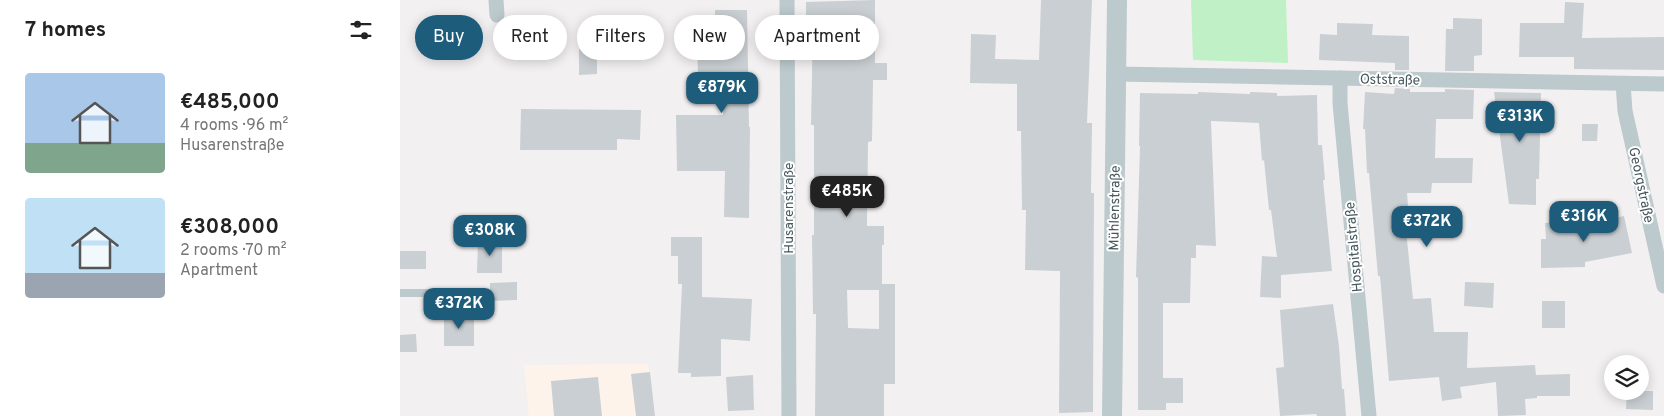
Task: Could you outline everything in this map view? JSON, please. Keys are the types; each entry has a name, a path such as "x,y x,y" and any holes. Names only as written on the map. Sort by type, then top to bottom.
{"street":[{"path":"496,0 497,15"},
{"name":"Husarenstraße","path":"787,0 789,416"},
{"name":"Mühlenstraße","path":"1112,416 1117,0"},
{"name":"Oststraße","path":"1116,74 1664,84"},
{"name":"Hospitalstraße","path":"1340,78 1340,103 1369,416"},
{"name":"Georgstraße","path":"1623,84 1625,111 1664,286"}],"lane":[{"path":"400,294 474,292"}],"shaded area":[{"path":"648,364 655,416 529,416 524,365"}],"green space":[{"path":"1191,0 1286,0 1288,63 1193,60"}],"building":[{"path":"875,0 875,15 806,15 806,2"},
{"path":"1041,0 1092,0 1087,123 1092,123 1091,193 1094,193 1093,412 1059,413 1060,271 1025,270 1026,210 1022,210 1021,131 1017,131 1017,84 970,83 971,34 996,35 995,59 1039,60"},
{"path":"1565,2 1584,3 1582,38 1664,37 1664,70 1574,69 1574,57 1519,57 1520,23 1564,23"},
{"path":"715,10 747,10 750,127 749,218 724,217 725,171 677,171 676,115 723,115 723,77 698,77 698,60 745,60 745,15 715,15"},
{"path":"1453,18 1482,19 1482,55 1474,56 1474,71 1445,71 1446,29 1453,29"},
{"path":"1337,23 1373,24 1372,35 1409,36 1409,70 1395,70 1395,63 1319,60 1320,34 1337,35"},
{"path":"579,60 597,60 597,74 579,75"},
{"path":"812,60 875,60 875,63 887,63 887,80 873,80 872,141 868,142 867,226 884,226 882,284 895,284 895,384 884,384 884,416 815,416 816,314 813,314 812,235 814,235 814,125 811,125","holes":["847,290 879,290 879,329 848,328"]},
{"path":"1395,88 1410,89 1410,92 1445,92 1445,89 1474,90 1473,119 1436,119 1435,158 1473,158 1472,183 1432,183 1431,193 1407,193 1409,219 1405,220 1413,299 1431,298 1434,332 1468,332 1467,368 1535,365 1536,375 1570,374 1570,396 1537,396 1537,398 1525,399 1526,415 1498,416 1496,382 1460,387 1462,398 1442,401 1439,377 1389,381 1380,276 1378,276 1369,173 1367,173 1365,129 1363,129 1365,92 1394,94"},
{"path":"1198,92 1277,93 1277,96 1317,95 1318,145 1322,145 1325,180 1323,180 1332,271 1281,275 1281,298 1260,297 1262,256 1277,257 1271,210 1269,210 1264,160 1262,161 1259,123 1211,121 1216,246 1196,245 1196,258 1191,258 1190,303 1163,303 1163,378 1183,378 1183,403 1166,403 1166,410 1138,410 1138,278 1136,277 1140,93 1198,94"},
{"path":"1494,92 1541,93 1539,179 1536,179 1536,205 1509,204"},
{"path":"521,109 641,110 640,140 617,139 617,150 520,150"},
{"path":"1582,124 1598,124 1597,141 1582,141"},
{"path":"1624,216 1632,253 1585,262 1585,267 1541,268 1541,239 1546,239 1545,223 1578,221 1579,225"},
{"path":"671,237 702,237 702,297 752,299 750,341 721,339 721,376 691,377 691,373 678,373 682,284 678,284 678,256 671,256"},
{"path":"478,240 502,240 502,273 477,273"},
{"path":"400,251 426,251 426,269 400,269"},
{"path":"517,282 517,300 490,301 490,283"},
{"path":"1465,282 1494,283 1493,308 1464,306"},
{"path":"1542,301 1565,301 1565,328 1542,328"},
{"path":"1333,304 1346,416 1317,416 1316,414 1280,416 1276,368 1284,367 1280,310"},
{"path":"444,314 474,315 474,346 444,346"},
{"path":"416,334 417,352 400,352 400,335"},
{"path":"650,372 655,416 636,416 631,374"},
{"path":"753,375 754,410 728,411 726,377"},
{"path":"598,377 602,416 554,416 551,381"},
{"path":"1649,391 1653,391 1653,410 1626,409 1626,400 1649,400"}]}
